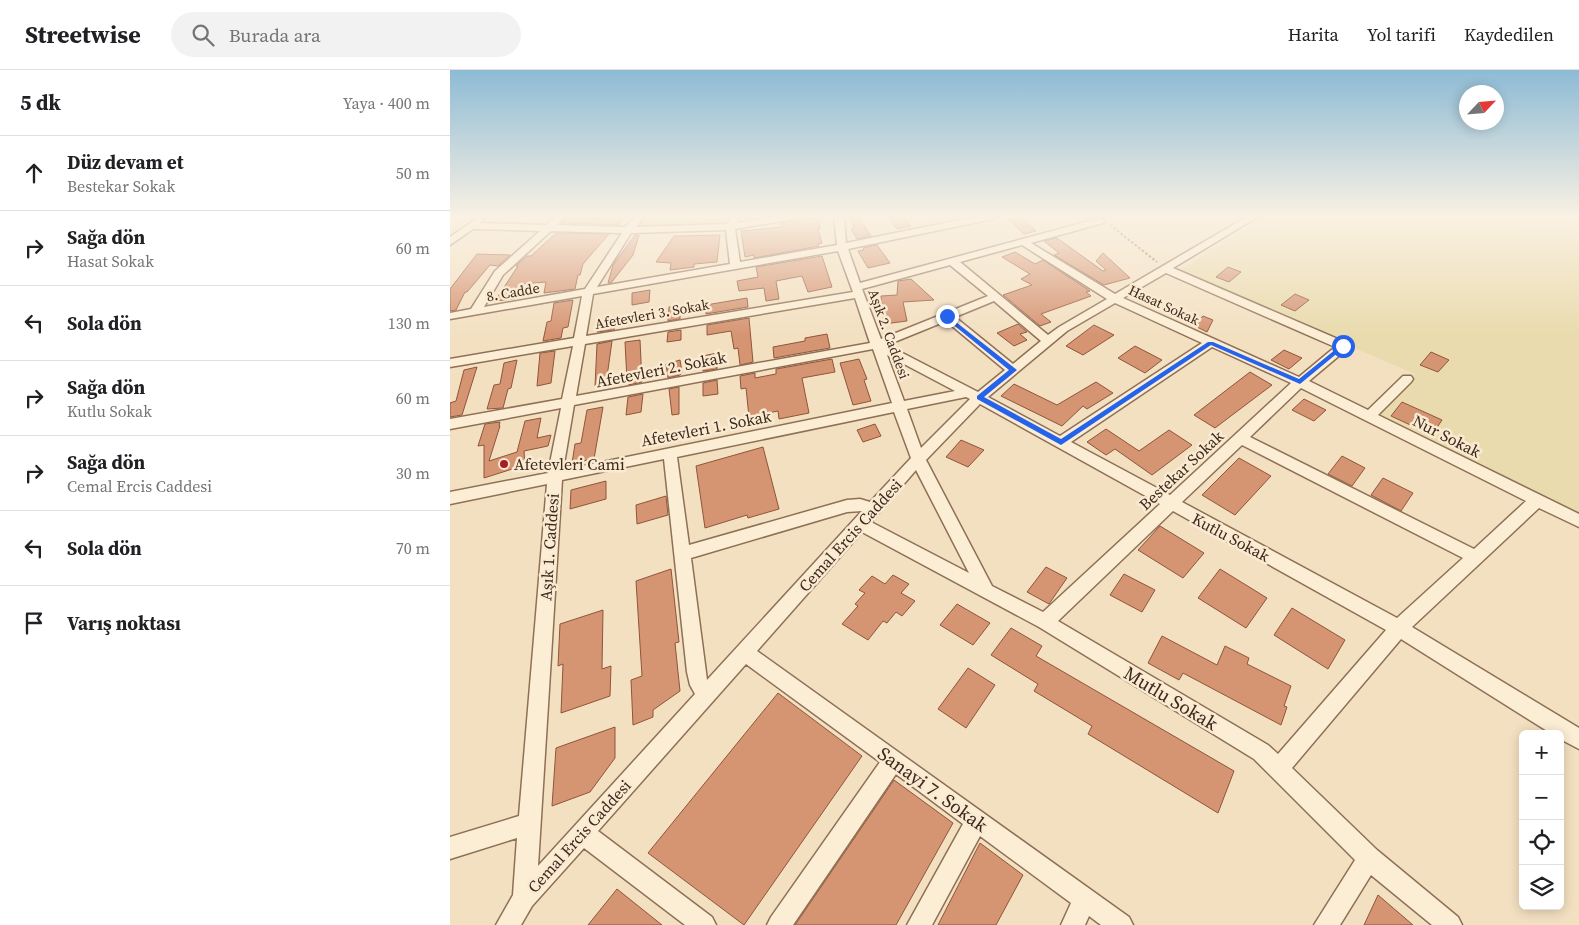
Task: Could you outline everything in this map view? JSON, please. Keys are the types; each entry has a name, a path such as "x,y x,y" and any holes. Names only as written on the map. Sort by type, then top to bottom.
{"street":[{"path":"475,312 499,273 518,256"},
{"name":"Aşık 1. Caddesi","path":"524,898 555,476 588,293 612,256"},
{"path":"734,256 735,266"},
{"name":"8. Cadde","path":"450,316 792,256"},
{"name":"Aşık 2. Caddesi","path":"845,256 918,460"},
{"name":"Afetevleri 3. Sokak","path":"450,363 858,291 974,256"},
{"name":"Hasat Sokak","path":"1045,256 1114,299 1300,382"},
{"name":"Cemal Ercis Caddesi","path":"508,925 524,898 861,524 974,395 1013,370 1064,329 1188,256"},
{"path":"953,262 1048,341"},
{"name":"Bestekar Sokak","path":"1045,622 1300,382 1343,346 1166,269"},
{"name":"Afetevleri 2. Sokak","path":"450,424 877,345 995,297"},
{"path":"947,316 1013,370"},
{"path":"1061,442 1210,343"},
{"name":"Kutlu Sokak","path":"877,345 1061,442 1170,504 1400,628 1579,739"},
{"path":"1369,417 1407,379"},
{"name":"Nur Sokak","path":"1300,382 1579,521"},
{"name":"Afetevleri 1. Sokak","path":"450,498 899,406 974,395"},
{"path":"1240,438 1475,557"},
{"path":"670,453 696,672 700,685 707,695"},
{"path":"918,460 987,592"},
{"path":"1278,769 1400,628 1537,500"},
{"path":"682,554 847,506 860,505 874,509"},
{"name":"Mutlu Sokak","path":"861,524 1045,622 1261,752 1369,858 1450,925"},
{"name":"Sanayi 7. Sokak","path":"745,653 1121,925"},
{"path":"779,925 894,761"},
{"path":"919,925 977,821"},
{"path":"450,848 529,824"},
{"path":"582,833 704,925"},
{"path":"1326,925 1369,858"},
{"path":"1073,925 1085,899"}],"path":[{"path":"1150,256 1166,269"}],"shaded area":[{"path":"1203,256 1579,256 1579,514 1378,414 1415,374 1177,272"}],"building":[{"path":"476,256 509,256 498,266 490,265 465,292 456,310 450,311 450,289"},
{"path":"527,256 590,256 583,264 580,275 578,275 575,289 544,293 546,282 522,284 515,299 495,301 518,266 516,266"},
{"path":"620,256 632,256 611,283 608,283 613,265"},
{"path":"660,256 718,256 717,262 694,264 694,267 670,270 671,263 656,262"},
{"path":"822,256 832,287 808,292 802,276 776,281 779,299 766,301 764,288 739,291 737,281 758,277 756,267"},
{"path":"861,256 885,256 890,263 868,268"},
{"path":"1022,256 1035,264 1043,260 1090,291 1086,292 1091,296 1041,314 1051,322 1040,326 1003,295 1032,285 1021,279 1030,274 1002,257"},
{"path":"1056,256 1082,256 1103,271 1106,270 1096,261 1100,256 1106,256 1130,278 1104,285"},
{"path":"1228,267 1241,272 1229,282 1216,277"},
{"path":"911,279 934,300 903,302 907,321 884,324 881,296 897,295 898,281"},
{"path":"650,290 649,302 632,305 632,293"},
{"path":"1295,294 1309,300 1295,311 1281,305"},
{"path":"747,298 748,307 706,314 706,305"},
{"path":"573,300 568,327 563,328 561,338 543,341 547,322 551,321 554,303"},
{"path":"680,305 680,319 668,321 669,307"},
{"path":"1203,316 1213,320 1207,332 1193,325"},
{"path":"616,317 614,330 597,332 599,320"},
{"path":"749,318 753,362 740,365 738,348 734,349 731,331 707,335 707,325"},
{"path":"1018,324 1027,332 1020,334 1027,340 1014,346 997,333"},
{"path":"1094,325 1114,335 1083,355 1066,346"},
{"path":"681,330 681,340 667,342 668,332"},
{"path":"827,334 830,348 774,358 773,347 805,341 805,338"},
{"path":"640,340 642,382 629,385 629,380 627,381 625,342"},
{"path":"612,341 606,384 595,386 597,344"},
{"path":"1135,346 1162,360 1145,373 1118,358"},
{"path":"1284,350 1302,358 1289,369 1271,360"},
{"path":"555,351 551,383 537,386 540,353"},
{"path":"1431,352 1449,360 1438,372 1420,365"},
{"path":"717,353 717,369 703,371 703,356"},
{"path":"832,359 835,372 802,378 809,413 779,419 778,411 749,417 746,388 741,389 740,376 755,373 755,378 776,374 776,369"},
{"path":"859,359 867,379 864,380 871,401 853,405 840,363"},
{"path":"517,360 511,388 508,389 503,408 487,409 494,385 500,384 504,363"},
{"path":"680,360 682,372 680,375 668,378 666,364"},
{"path":"477,367 462,415 450,417 450,403 456,401 464,370"},
{"path":"1250,372 1272,385 1215,428 1194,415"},
{"path":"717,380 718,394 703,396 703,383"},
{"path":"1096,382 1113,393 1087,409 1083,406 1062,426 1001,396 1014,384 1057,405"},
{"path":"679,387 679,414 672,415 669,389"},
{"path":"643,394 641,412 626,415 628,397"},
{"path":"1304,399 1326,410 1314,421 1292,410"},
{"path":"1402,402 1442,420 1432,435 1391,416"},
{"path":"603,407 594,459 572,463 575,444 581,443 587,410"},
{"path":"541,418 537,438 551,435 548,446 524,451 525,465 484,478 484,445 478,446 485,424 500,422 489,461 517,452 525,421"},
{"path":"875,424 881,436 863,442 857,430"},
{"path":"1106,429 1139,451 1169,430 1192,445 1152,475 1115,449 1106,455 1087,442"},
{"path":"961,440 984,450 968,467 946,457"},
{"path":"763,447 779,509 748,518 747,515 705,528 696,466"},
{"path":"1342,456 1365,468 1352,486 1328,474"},
{"path":"1239,458 1271,476 1235,515 1202,495"},
{"path":"1383,478 1413,493 1401,511 1371,495"},
{"path":"606,481 606,499 570,509 571,490"},
{"path":"666,496 668,515 637,524 636,505"},
{"path":"1160,526 1204,553 1183,578 1138,550"},
{"path":"1046,567 1067,578 1049,604 1027,592"},
{"path":"671,569 679,642 675,643 680,691 653,710 653,717 633,725 631,680 642,676 636,581"},
{"path":"1220,569 1267,598 1246,628 1198,598"},
{"path":"1124,574 1155,590 1142,612 1110,595"},
{"path":"893,575 909,584 901,593 915,601 902,616 896,612 887,623 883,621 868,640 842,624 858,606 855,604 865,593 859,590 872,576 885,584"},
{"path":"957,604 990,623 973,645 940,625"},
{"path":"1292,608 1345,640 1328,669 1274,635"},
{"path":"603,610 602,669 611,666 610,696 561,713 563,664 558,666 560,624"},
{"path":"1011,628 1042,646 1036,656 1234,771 1218,813 1088,734 1092,726 1034,691 1038,684 991,655"},
{"path":"1162,636 1217,665 1225,646 1249,658 1247,664 1291,686 1284,706 1287,707 1281,725 1183,673 1179,680 1148,663"},
{"path":"968,668 995,685 966,728 938,709"},
{"path":"778,693 862,756 744,925 648,853"},
{"path":"615,727 615,758 590,792 552,806 556,748"},
{"path":"894,780 953,823 896,925 795,925"},
{"path":"980,843 1023,875 996,925 938,925"},
{"path":"617,889 662,925 588,925"},
{"path":"1378,895 1413,925 1364,925"}],"place":[{"name":"Afetevleri Cami","path":"504,464"}],"route":[{"path":"947,316 1013,370 979,398 1061,442 1210,343 1300,382 1343,346"}]}
